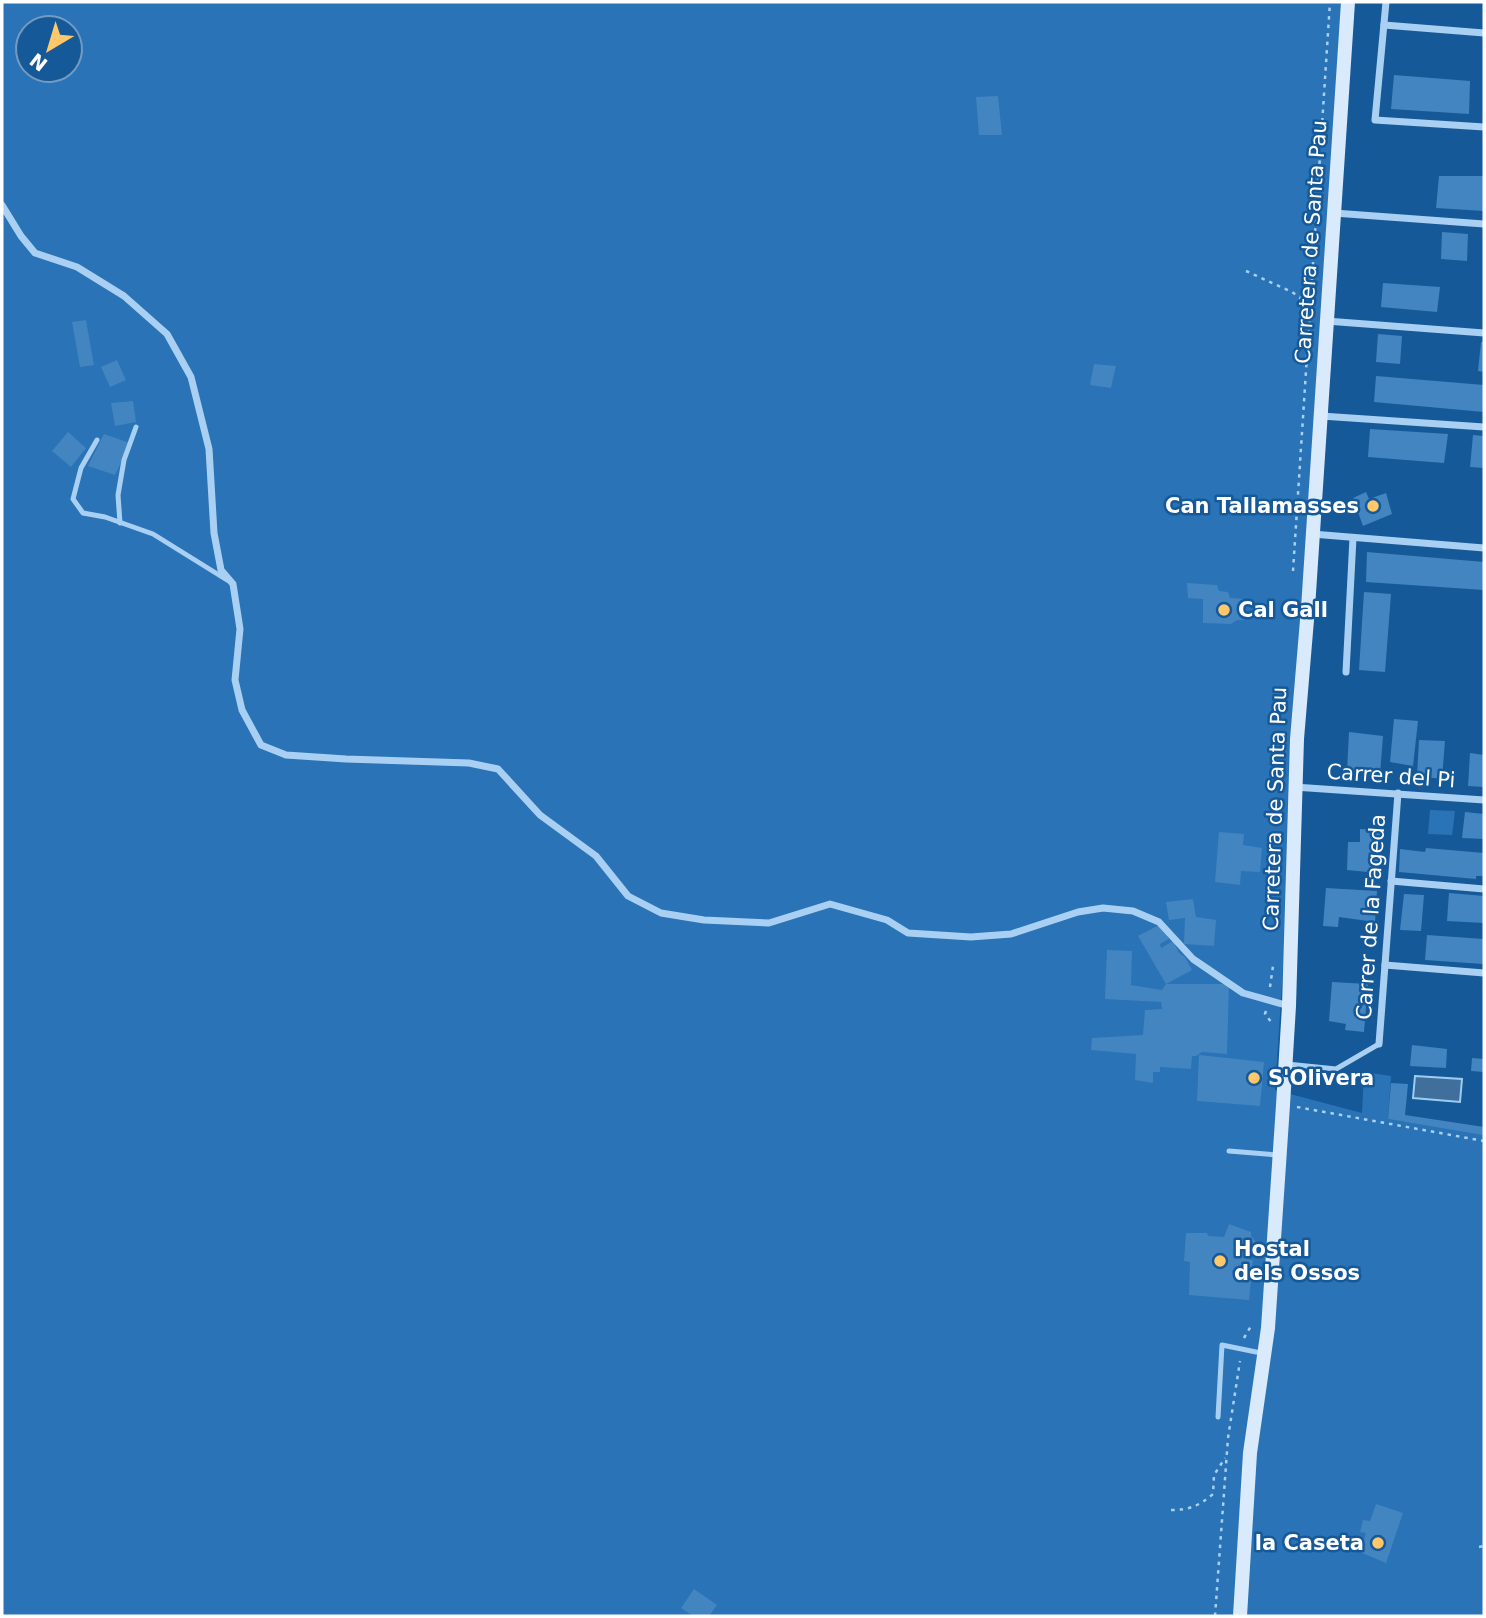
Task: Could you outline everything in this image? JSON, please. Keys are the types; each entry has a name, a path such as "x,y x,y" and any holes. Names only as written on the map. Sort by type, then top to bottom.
{"main road":[{"name":"Carretera de Santa Pau","path":"1240,1616 1250,1452 1268,1328 1280,1156 1289,1006 1294,787 1348,2"}],"street":[{"path":"1386,2 1375,120 1484,127"},
{"path":"1384,25 1484,33"},
{"path":"2,205 35,253 77,267 124,296 167,334 191,377 209,449 214,533 221,570 233,584 240,629 235,680 242,710 261,745 286,755 468,763 498,769 540,815 596,856 628,896 661,913 704,920 769,923 830,904 887,920 908,933 971,937 1011,934 1078,912 1103,908 1133,911 1158,922 1192,958 1244,993 1289,1006"},
{"path":"1334,213 1484,224"},
{"path":"1326,321 1484,332"},
{"path":"1320,416 1484,427"},
{"path":"1312,534 1484,548"},
{"path":"1346,672 1353,538"},
{"name":"Carrer del Pi","path":"1294,787 1484,800"},
{"name":"Carrer de la Fageda","path":"1378,1044 1398,793"},
{"path":"1391,881 1484,889"},
{"path":"1385,965 1484,972"}],"lane":[{"path":"120,523 118,495 124,460 136,427"},
{"path":"97,440 80,468 73,499 83,513 153,534 233,584"},
{"path":"1285,1064 1336,1069 1378,1044"},
{"path":"1229,1151 1280,1156"},
{"path":"1218,1417 1223,1345 1264,1354"}],"path":[{"path":"1293,582 1330,2"},
{"path":"1246,271 1292,292 1310,304 1326,321"},
{"path":"1283,1105 1484,1141"},
{"path":"1215,1616 1226,1455 1239,1364"},
{"path":"1171,1510 1184,1510 1200,1505 1213,1494 1214,1475 1226,1455"},
{"path":"1479,1547 1484,1546"}],"shaded area":[{"path":"2,2 1347,2 1275,1090 1362,1113 1364,1072 1391,1076 1388,1119 1483,1134 1484,1132 1484,1616 2,1616"},
{"path":"1430,810 1455,811 1452,835 1428,834"},
{"path":"1415,1076 1462,1079 1460,1102 1413,1098"}],"building":[{"path":"1394,75 1470,81 1469,114 1391,109"},
{"path":"998,96 1002,135 979,135 976,97"},
{"path":"1439,176 1484,176 1484,211 1436,208"},
{"path":"1442,232 1468,234 1467,261 1441,259"},
{"path":"1383,283 1440,287 1437,312 1381,307"},
{"path":"86,320 94,365 80,367 72,322"},
{"path":"1378,334 1402,336 1400,364 1376,362"},
{"path":"1481,342 1484,342 1484,372 1478,371"},
{"path":"117,360 126,380 110,387 101,367"},
{"path":"1094,364 1116,366 1111,388 1090,385"},
{"path":"1376,376 1484,385 1484,412 1374,402"},
{"path":"133,401 136,422 115,426 111,403"},
{"path":"1370,429 1448,434 1444,463 1368,457"},
{"path":"68,432 86,448 71,467 52,451"},
{"path":"104,434 130,443 115,475 88,466"},
{"path":"1473,435 1484,436 1484,468 1470,467"},
{"name":"Can Tallamasses","path":"1366,492 1369,499 1386,493 1392,514 1363,526 1353,498"},
{"path":"1367,552 1484,562 1484,590 1366,582"},
{"name":"Cal Gall","path":"1187,583 1217,585 1219,591 1228,592 1230,598 1244,599 1245,620 1237,620 1231,624 1203,623 1203,599 1188,598"},
{"path":"1364,592 1391,594 1385,672 1359,670"},
{"path":"1394,719 1418,721 1413,766 1390,762"},
{"path":"1349,732 1383,736 1380,774 1347,771"},
{"path":"1419,740 1445,741 1442,779 1417,776"},
{"path":"1470,753 1484,755 1484,787 1468,786"},
{"path":"1465,812 1484,814 1484,839 1462,838"},
{"path":"1360,829 1381,830 1378,873 1347,870 1348,842 1360,842"},
{"path":"1219,832 1244,834 1243,845 1262,848 1260,872 1241,871 1240,885 1215,882"},
{"path":"1426,848 1484,853 1484,876 1476,876 1476,879 1399,872 1400,849 1425,852"},
{"path":"1326,888 1377,891 1375,922 1339,917 1338,927 1323,926"},
{"path":"1449,893 1484,896 1484,923 1447,921"},
{"path":"1404,894 1424,895 1421,931 1400,930"},
{"path":"1193,899 1196,917 1216,920 1214,946 1184,944 1185,918 1169,920 1166,902"},
{"path":"1161,924 1169,939 1160,944 1161,948 1173,941 1192,970 1166,984 1138,936"},
{"path":"1427,935 1484,939 1483,964 1425,960"},
{"path":"1107,950 1132,951 1131,985 1162,990 1166,984 1229,984 1227,1054 1202,1052 1192,1056 1191,1069 1160,1067 1160,1072 1153,1072 1153,1083 1135,1080 1136,1054 1091,1050 1092,1038 1143,1035 1145,1010 1162,1009 1161,1002 1105,999"},
{"path":"1332,982 1368,984 1364,1032 1345,1030 1346,1024 1329,1021"},
{"path":"1412,1045 1447,1049 1446,1068 1410,1066"},
{"path":"1199,1055 1264,1062 1260,1106 1197,1101"},
{"path":"1472,1058 1484,1059 1484,1072 1471,1071"},
{"path":"1391,1083 1408,1084 1405,1115 1484,1127 1483,1135 1388,1119"},
{"name":"Hostal dels Ossos","path":"1229,1224 1251,1232 1256,1242 1246,1259 1253,1260 1249,1300 1189,1295 1190,1262 1184,1261 1186,1233 1207,1233 1208,1236 1224,1237"},
{"name":"la Caseta","path":"1376,1504 1403,1513 1386,1563 1360,1552 1366,1533 1360,1532 1363,1520 1370,1521"},
{"path":"694,1589 717,1605 709,1616 693,1616 681,1608"}],"place":[{"name":"Can Tallamasses","path":"1373,506"},
{"name":"Cal Gall","path":"1224,610"},
{"name":"S'Olivera","path":"1254,1078"},
{"name":"Hostal dels Ossos","path":"1220,1261"},
{"name":"la Caseta","path":"1378,1543"}]}
